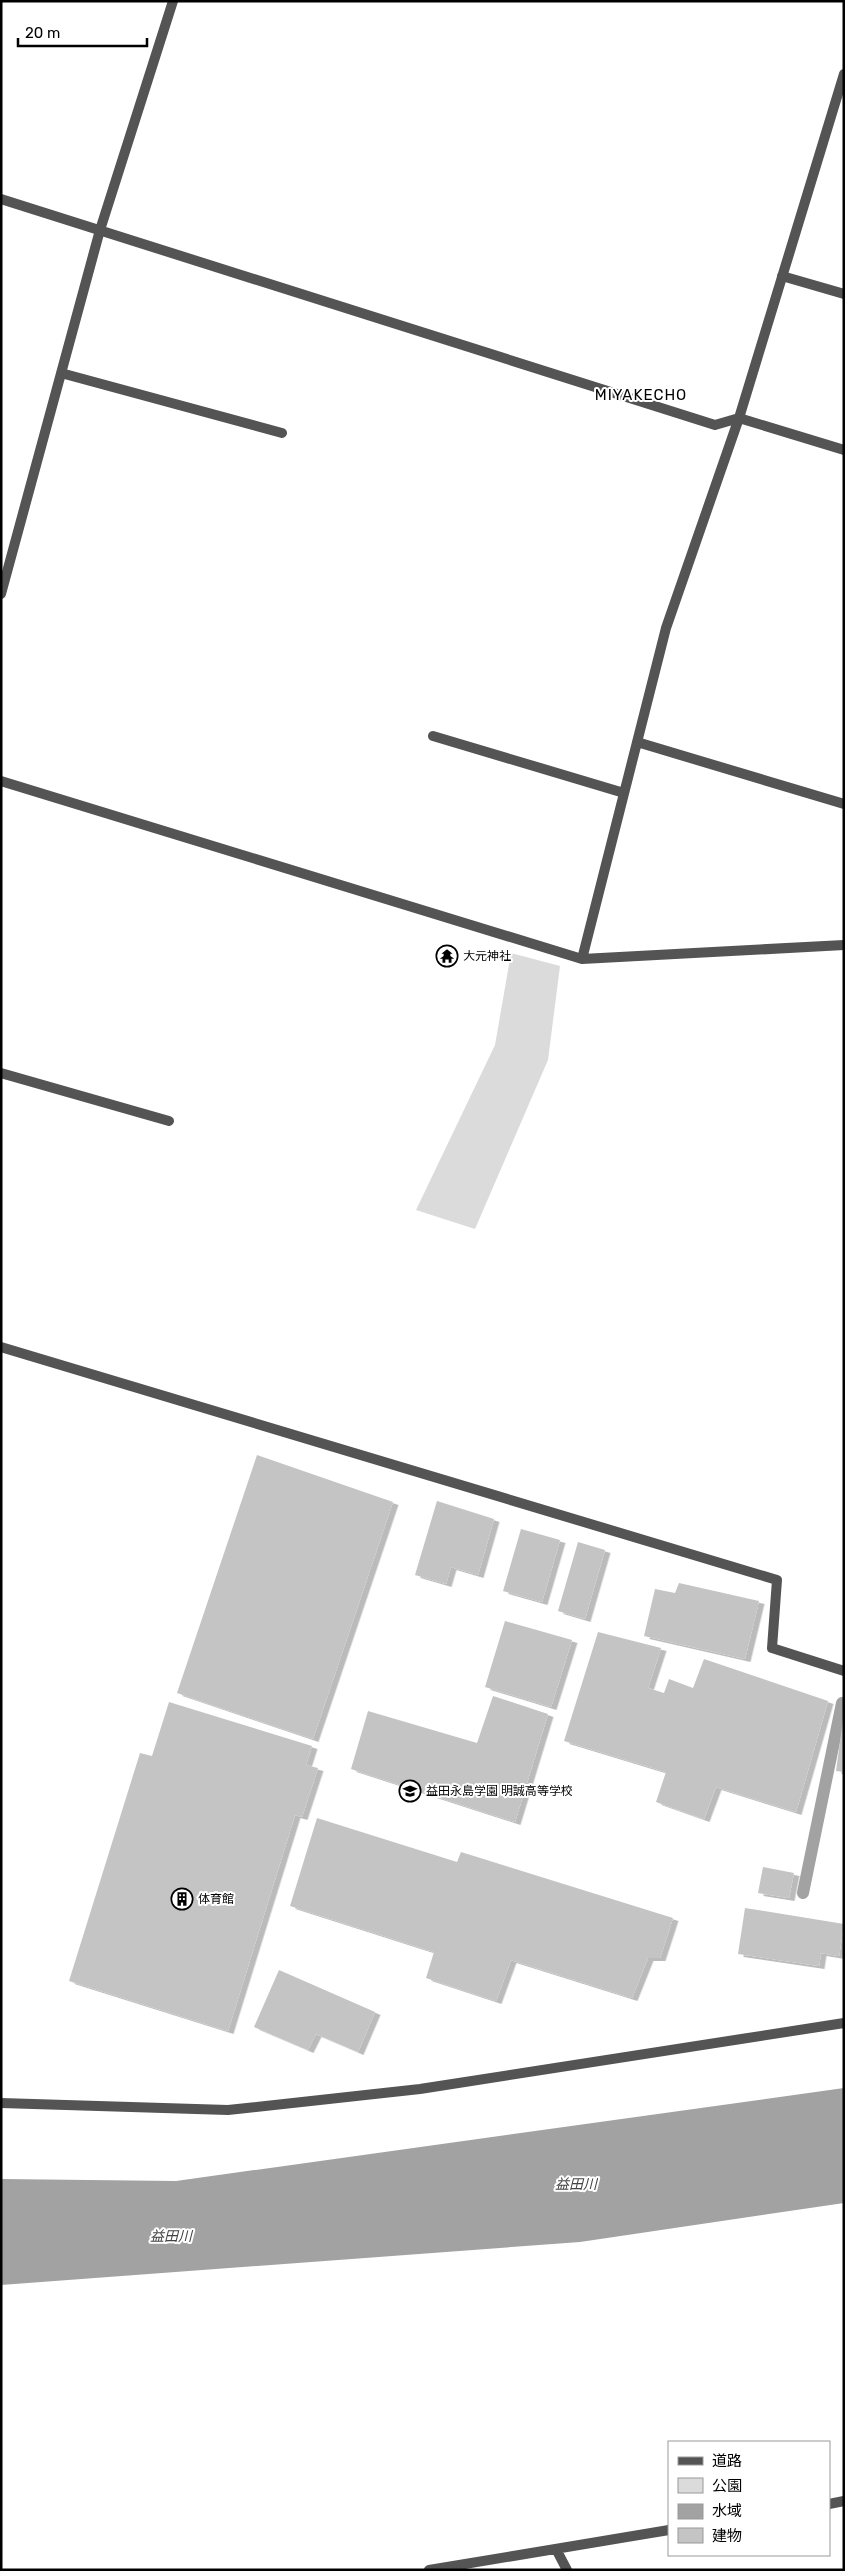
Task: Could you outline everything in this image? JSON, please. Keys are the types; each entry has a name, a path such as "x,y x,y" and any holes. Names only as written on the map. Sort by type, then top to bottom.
{"street":[{"path":"1,594 100,230 173,1"},
{"path":"582,959 666,628 739,418 844,74"},
{"path":"1,199 715,425 739,418 844,450"},
{"path":"782,276 844,294"},
{"path":"62,373 282,433"},
{"path":"433,736 624,793"},
{"path":"637,742 844,804"},
{"path":"1,781 582,959 844,945"},
{"path":"1,1072 170,1121"},
{"path":"1,1347 777,1580 772,1648 844,1671"},
{"path":"1,2103 228,2110 420,2089 844,2023"},
{"path":"830,2504 844,2501"},
{"path":"429,2570 668,2530"},
{"path":"556,2549 567,2570"}],"green space":[{"path":"511,953 560,966 548,1060 475,1229 416,1210 495,1045"}],"water":[{"name":"益田川","path":"844,2088 844,2203 580,2242 1,2285 1,2179 176,2181"}],"building":[{"path":"257,1455 393,1502 313,1739 177,1693"},
{"path":"437,1501 494,1519 478,1575 451,1567 446,1584 415,1575"},
{"path":"521,1529 560,1540 542,1602 503,1591"},
{"path":"578,1542 605,1550 585,1619 558,1611"},
{"path":"679,1583 759,1601 745,1659 644,1636 655,1589 675,1593"},
{"path":"505,1621 572,1640 551,1707 485,1687"},
{"path":"598,1632 661,1648 648,1688 664,1693 669,1679 693,1688 704,1659 828,1701 796,1812 716,1787 704,1819 656,1802 666,1772 564,1741"},
{"path":"493,1696 548,1714 515,1822 351,1769 368,1711 477,1743"},
{"name":"体育館","path":"169,1702 312,1746 306,1765 318,1768 302,1817 295,1815 228,2031 69,1981 140,1753 152,1756"},
{"path":"844,1719 844,1772 836,1771"},
{"path":"317,1818 457,1862 461,1852 673,1918 660,1958 648,1958 632,1998 511,1960 496,2001 426,1978 434,1952 290,1906"},
{"path":"763,1867 794,1873 789,1898 758,1893"},
{"path":"745,1908 844,1924 839,1956 821,1953 819,1966 738,1954"},
{"path":"279,1970 375,2012 358,2052 316,2034 308,2050 254,2027"}],"waterway":[{"path":"803,1893 842,1703"}],"place":[{"name":"大元神社","path":"447,956"},
{"name":"益田永島学園 明誠高等学校","path":"410,1791"},
{"name":"体育館","path":"182,1899"}],"district":[{"name":"MIYAKECHO","path":"641,395"}]}
